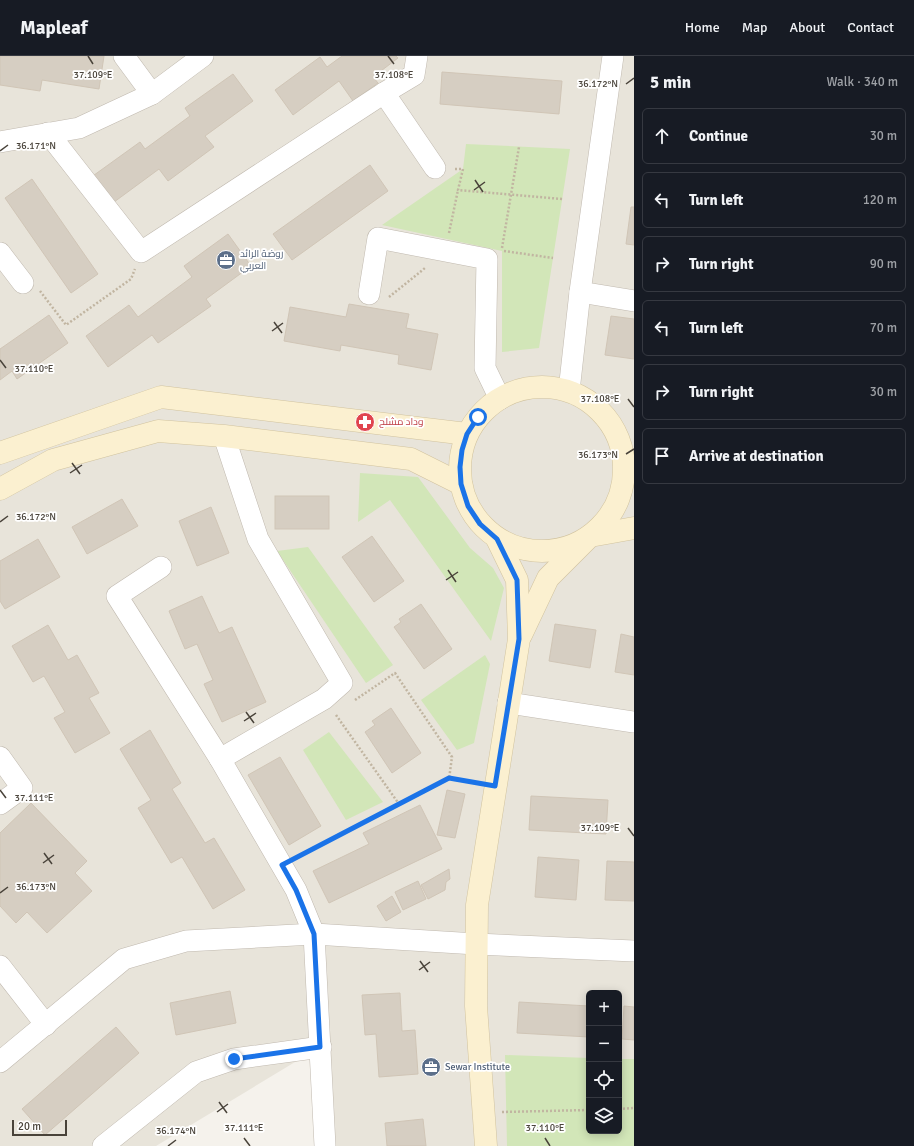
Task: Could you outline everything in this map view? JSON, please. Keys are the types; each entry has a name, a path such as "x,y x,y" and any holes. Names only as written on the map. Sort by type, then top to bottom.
{"street":[{"path":"124,56 152,94"},
{"path":"0,142 80,128 152,94 203,56"},
{"path":"48,133 142,252 384,93 414,75 417,56"},
{"path":"569,391 580,292 613,56"},
{"path":"384,93 435,168"},
{"path":"369,294 378,238 487,259 485,368 500,399"},
{"path":"0,253 23,283"},
{"path":"580,292 634,301"},
{"path":"519,639 548,578 590,536 602,526 620,498 624,479 627,443 606,416 595,405 583,397 569,391 550,386 530,387 510,393 493,403 478,417 467,434 462,450 460,467 461,484 468,506 480,524 497,539 520,549 544,552 568,547 590,536 634,528"},
{"path":"0,453 161,397 467,434"},
{"path":"0,489 53,460 158,431 224,436 411,459 461,484"},
{"path":"220,759 324,699 342,683 258,539 224,436"},
{"path":"611,514 634,508"},
{"path":"486,1146 476,1006 477,905 519,639 517,580 497,539"},
{"path":"161,567 117,596 220,759 282,865 296,890 314,934 325,1146"},
{"path":"508,703 634,722"},
{"path":"0,758 22,788 0,804"},
{"path":"0,1062 124,960 186,941 314,934 634,952"},
{"path":"0,966 46,1024"},
{"path":"103,1146 196,1072 234,1059 320,1047"}],"path":[{"path":"519,147 502,251 553,258"},
{"path":"369,294 387,298 446,251 463,169 435,168"},
{"path":"458,190 562,199"},
{"path":"23,283 40,291 66,325 131,279 142,252"},
{"path":"353,701 395,673 452,757 449,778"},
{"path":"340,709 334,713 400,804"},
{"path":"282,865 449,778 495,786"},
{"path":"622,1109 634,1108"},
{"path":"484,1113 586,1110"}],"shaded area":[{"path":"0,56 634,56 634,1146 325,1146 320,1047 156,1146 0,1146"}],"green space":[{"path":"466,144 570,149 539,348 502,352 502,251 382,225 463,169"},
{"path":"360,473 418,477 470,548 493,568 504,588 491,641 390,500 358,522"},
{"path":"308,547 393,665 366,683 277,551"},
{"path":"485,655 490,664 474,743 457,750 421,700"},
{"path":"329,732 383,802 346,820 303,750"},
{"path":"505,1055 586,1058 586,1134 622,1134 622,1059 634,1059 634,1146 507,1146"}],"building":[{"path":"0,56 104,56 99,89 42,80 40,91 0,85"},
{"path":"342,56 396,56 398,58 373,77 378,83 353,101 339,81 293,115 275,90 320,57 327,67"},
{"path":"442,72 562,81 559,114 440,104"},
{"path":"233,74 253,101 205,136 214,147 168,181 159,169 110,205 90,178 140,142 145,149 190,116 185,108"},
{"path":"370,165 388,191 292,260 273,234"},
{"path":"32,179 98,274 71,293 5,198"},
{"path":"631,207 634,207 634,245 626,244"},
{"path":"228,234 251,266 206,299 211,306 158,343 152,335 108,367 86,336 129,305 138,317 192,277 184,266"},
{"path":"349,304 409,314 406,328 438,334 431,370 398,364 399,355 341,345 340,351 284,341 290,307 346,317"},
{"path":"49,315 68,343 17,379 12,371 0,380 0,349"},
{"path":"611,316 634,319 634,359 605,355"},
{"path":"275,496 329,496 329,529 275,529"},
{"path":"122,499 138,526 87,554 72,527"},
{"path":"211,507 229,553 197,566 179,521"},
{"path":"372,536 404,581 374,602 342,557"},
{"path":"38,539 60,577 5,609 0,601 0,561"},
{"path":"202,596 219,633 232,627 266,702 222,722 204,684 213,680 197,644 185,649 169,611"},
{"path":"421,604 452,649 424,669 394,627 401,622 399,619"},
{"path":"555,624 596,630 590,668 549,661"},
{"path":"48,625 68,660 77,655 99,693 89,698 110,733 75,753 54,718 65,712 44,676 33,682 12,646"},
{"path":"621,634 634,637 634,675 615,672"},
{"path":"391,708 421,753 392,773 365,732 375,725 372,721"},
{"path":"150,730 181,783 172,789 205,843 214,838 245,890 213,909 182,857 171,863 138,808 151,800 120,749"},
{"path":"280,757 321,826 289,845 248,775"},
{"path":"447,790 465,794 455,838 437,835"},
{"path":"531,796 608,800 606,834 529,830"},
{"path":"31,803 87,861 75,873 92,891 47,933 27,912 16,923 0,906 0,833"},
{"path":"420,805 442,849 329,903 313,871 369,844 363,833"},
{"path":"538,857 579,860 576,900 535,897"},
{"path":"607,861 634,862 634,901 605,900"},
{"path":"449,869 450,879 446,882 445,890 428,899 421,885"},
{"path":"418,881 426,899 403,910 395,892"},
{"path":"392,896 401,912 386,921 377,906"},
{"path":"230,991 236,1023 176,1035 170,1003"},
{"path":"400,993 402,1031 415,1030 418,1074 379,1077 376,1034 365,1035 362,995"},
{"path":"519,1002 586,1006 586,1037 517,1033"},
{"path":"624,1006 634,1007 634,1040 622,1039"},
{"path":"116,1027 139,1053 45,1135 22,1109"},
{"path":"423,1119 426,1146 387,1146 385,1123"}],"place":[{"name":"روضة الرائد العربي","path":"226,260"},
{"name":"وداد مشلح","path":"365,422"},
{"name":"Sewar Institute","path":"431,1067"}],"route":[{"path":"234,1059 320,1047 314,934 296,890 282,865 449,778 495,786 519,639 517,580 497,539 480,524 468,506 461,484 460,467 462,450 467,434 478,417"}]}
